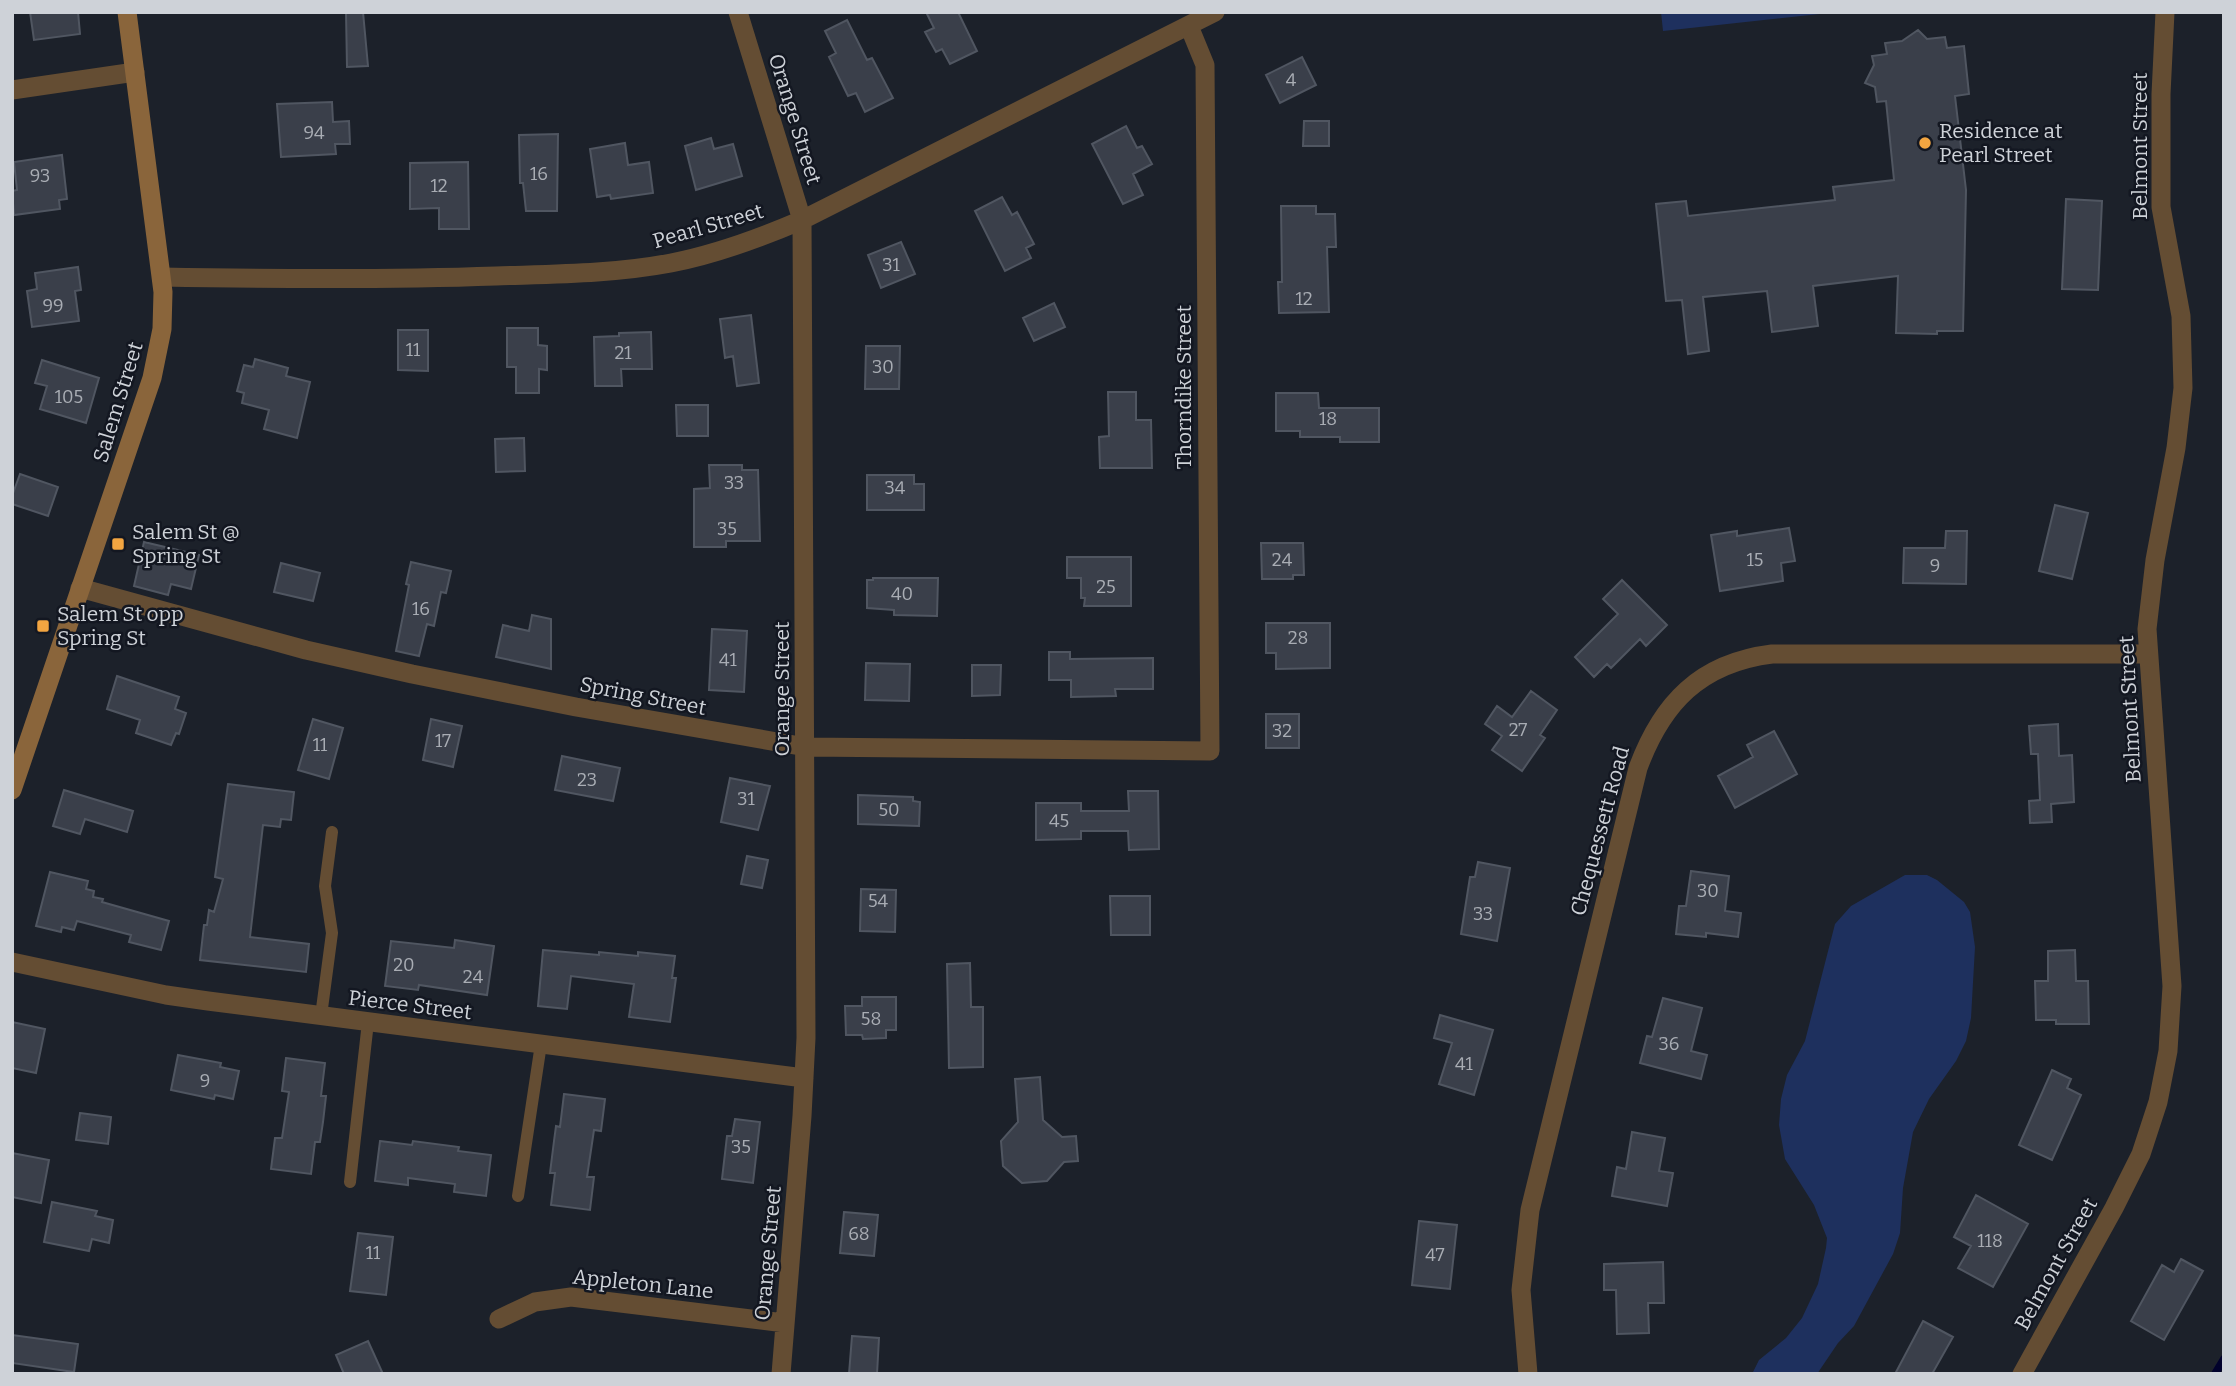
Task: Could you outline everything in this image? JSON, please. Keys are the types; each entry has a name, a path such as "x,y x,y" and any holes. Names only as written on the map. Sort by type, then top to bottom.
{"main road":[{"name":"Salem Street","path":"12,790 157,358 163,317 162,277 127,12"}],"street":[{"name":"Orange Street","path":"738,12 802,220 806,1038 781,1374"},
{"name":"Pearl Street","path":"162,277 436,278 607,271 708,254 759,238 802,220 1215,12"},
{"name":"Belmont Street","path":"2022,1374 2141,1154 2151,1128 2168,1051 2172,986 2147,654 2152,584 2176,448 2183,377 2181,316 2161,206 2165,12"},
{"name":"Thorndike Street","path":"1188,26 1205,65 1210,751"},
{"path":"12,90 135,72"},
{"name":"Spring Street","path":"80,588 306,650 412,674 589,710 806,747 1210,751"},
{"name":"Chequessett Road","path":"1528,1374 1521,1290 1530,1210 1638,768 1651,734 1673,703 1702,679 1724,667 1772,654 2147,654"},
{"name":"Pierce Street","path":"12,962 166,995 804,1078"},
{"name":"Appleton Lane","path":"499,1319 535,1302 571,1297 785,1323"}],"lane":[{"path":"321,1016 332,933 325,886 332,832"},
{"path":"350,1182 368,1022"},
{"path":"518,1196 541,1044"}],"shaded area":[{"path":"1661,12 1838,12 1663,31"},
{"path":"1905,875 1927,875 1937,880 1964,902 1970,912 1975,947 1971,1018 1966,1041 1956,1061 1929,1099 1913,1132 1903,1188 1900,1233 1893,1254 1854,1326 1838,1343 1817,1374 1752,1374 1759,1360 1786,1338 1802,1318 1818,1284 1826,1248 1827,1238 1814,1205 1785,1159 1779,1125 1781,1099 1787,1075 1805,1041 1835,924 1851,906"}],"building":[{"path":"30,12 78,12 80,34 34,40"},
{"path":"346,12 363,12 368,66 347,67"},
{"path":"926,12 958,12 977,51 950,64 942,49 936,52 925,32 934,28"},
{"path":"847,20 867,60 872,58 893,98 865,112 856,93 848,96 829,57 836,53 825,31"},
{"name":"Residence at Pearl Street","path":"1918,30 1927,39 1945,37 1947,48 1964,46 1969,94 1955,96 1966,190 1963,331 1937,331 1937,334 1896,333 1898,276 1813,286 1818,326 1772,332 1767,291 1703,297 1709,351 1688,354 1682,300 1666,301 1656,204 1686,201 1688,216 1835,200 1833,187 1894,180 1886,101 1877,102 1875,87 1865,83 1874,65 1872,56 1887,54 1885,43 1902,41"},
{"path":"1302,57 1316,85 1280,103 1266,75"},
{"path":"332,102 333,122 349,121 350,144 335,144 336,154 281,157 277,104"},
{"path":"1304,121 1329,121 1329,146 1303,146"},
{"path":"1126,126 1137,148 1142,146 1152,164 1133,174 1143,195 1123,204 1092,144"},
{"path":"558,134 557,211 526,211 523,183 520,183 519,135"},
{"path":"711,138 714,149 733,144 742,176 696,190 685,146"},
{"path":"625,143 628,165 649,162 653,193 611,199 610,195 597,197 590,149"},
{"path":"62,155 67,199 59,200 60,209 14,215 12,191 17,190 14,162"},
{"path":"468,162 469,229 439,229 439,208 410,209 410,163"},
{"path":"1002,197 1012,215 1017,212 1034,244 1026,248 1031,258 1005,271 975,211"},
{"path":"2066,199 2102,201 2098,290 2062,289"},
{"path":"1281,206 1316,206 1316,214 1335,214 1336,247 1327,247 1329,312 1279,313 1278,282 1282,282"},
{"path":"901,242 915,274 881,288 868,255"},
{"path":"78,267 81,290 75,291 79,321 32,327 27,291 37,289 35,273"},
{"path":"1054,303 1065,327 1034,341 1023,318"},
{"path":"751,315 759,383 737,386 733,356 725,358 720,319"},
{"path":"507,328 538,328 538,345 547,346 547,370 539,369 539,393 516,393 516,367 507,367"},
{"path":"398,330 428,330 428,371 398,370"},
{"path":"651,332 652,369 621,369 622,386 595,386 594,337"},
{"path":"866,346 900,346 899,389 865,389"},
{"path":"255,359 288,368 286,376 310,382 297,438 264,429 269,410 242,403 244,393 237,391 244,365 253,367"},
{"path":"42,360 99,378 86,423 40,409 47,386 35,383"},
{"path":"1108,392 1136,392 1136,420 1151,420 1152,468 1100,468 1099,437 1109,436"},
{"path":"1276,393 1318,393 1319,408 1379,408 1379,442 1340,442 1340,437 1300,437 1300,431 1276,431"},
{"path":"676,405 708,405 708,436 677,436"},
{"path":"524,438 525,471 496,472 495,439"},
{"path":"709,465 742,465 742,470 758,470 760,541 726,541 726,547 694,547 694,489 710,488"},
{"path":"20,474 58,487 48,516 12,504"},
{"path":"867,475 914,475 914,484 924,484 924,510 867,510"},
{"path":"2055,505 2088,513 2072,579 2039,571"},
{"path":"1789,528 1795,561 1781,563 1783,581 1720,591 1711,535 1737,531 1737,536"},
{"path":"1946,531 1967,531 1966,584 1903,583 1904,548 1945,548"},
{"path":"144,542 199,555 191,589 171,584 168,595 134,586"},
{"path":"1261,543 1303,543 1304,575 1293,575 1293,579 1262,579"},
{"path":"1067,557 1131,557 1131,606 1084,606 1085,598 1081,598 1081,578 1067,578"},
{"path":"411,562 451,571 446,593 441,592 434,626 427,624 419,656 396,651"},
{"path":"281,563 320,573 313,601 274,592"},
{"path":"938,578 937,616 894,615 894,610 867,608 867,580"},
{"path":"1622,580 1667,625 1646,646 1640,639 1611,668 1607,664 1594,677 1575,657 1618,614 1603,599"},
{"path":"532,615 551,619 551,669 496,657 503,625 529,631"},
{"path":"1266,623 1330,623 1330,668 1276,669 1276,653 1266,653"},
{"path":"712,629 747,631 744,692 709,690"},
{"path":"1049,652 1070,652 1070,659 1153,658 1153,689 1115,689 1116,696 1071,697 1071,680 1049,680"},
{"path":"866,663 910,664 909,701 865,700"},
{"path":"972,665 1001,665 1000,695 972,696"},
{"path":"117,676 179,697 175,709 186,713 179,734 176,733 171,745 136,733 140,720 107,709"},
{"path":"1531,691 1557,710 1540,735 1545,738 1522,771 1492,750 1502,736 1485,724 1497,706 1512,717"},
{"path":"1266,714 1299,714 1299,748 1266,748"},
{"path":"313,719 343,728 329,779 298,770"},
{"path":"431,719 462,726 453,767 423,760"},
{"path":"2058,724 2059,756 2072,755 2074,802 2051,804 2052,822 2030,823 2029,801 2040,800 2038,754 2031,754 2029,726"},
{"path":"1774,731 1797,774 1735,808 1718,776 1753,757 1747,745"},
{"path":"562,756 620,768 613,801 555,790"},
{"path":"730,778 770,786 758,830 721,822"},
{"path":"228,784 294,792 291,820 281,819 280,827 263,825 250,937 309,944 306,972 200,960 204,925 207,925 209,910 214,912 223,879 215,877"},
{"path":"64,790 133,811 127,832 85,819 80,834 53,826"},
{"path":"1128,791 1158,791 1159,849 1129,850 1128,831 1081,831 1081,839 1036,840 1036,803 1081,803 1081,811 1129,811"},
{"path":"858,795 913,797 913,801 920,802 919,826 858,824"},
{"path":"747,856 768,860 762,888 741,884"},
{"path":"1478,862 1510,868 1497,941 1461,934 1470,877 1475,877"},
{"path":"1691,871 1729,876 1725,911 1741,913 1738,937 1706,933 1706,937 1676,934 1679,906 1686,906"},
{"path":"50,872 88,881 86,889 94,891 93,897 103,899 102,902 169,921 161,950 129,942 131,935 77,921 74,930 62,927 61,932 36,926"},
{"path":"861,889 896,890 895,932 860,931"},
{"path":"1110,896 1150,896 1150,935 1111,935"},
{"path":"455,940 494,946 487,995 419,985 418,990 385,986 391,941 454,948"},
{"path":"543,950 599,955 599,952 638,956 638,952 675,956 672,978 676,978 670,1022 629,1017 634,984 571,976 567,1009 538,1006"},
{"path":"2075,950 2076,981 2088,981 2089,1024 2056,1024 2056,1020 2036,1020 2035,981 2048,981 2048,951"},
{"path":"970,963 971,1007 983,1007 983,1067 949,1068 947,964"},
{"path":"862,997 896,997 896,1030 886,1030 886,1038 863,1039 862,1035 846,1035 845,1006 862,1006"},
{"path":"1663,998 1702,1008 1691,1051 1707,1055 1701,1079 1640,1063 1647,1036 1652,1037"},
{"path":"1440,1015 1493,1030 1474,1095 1439,1084 1452,1043 1434,1038"},
{"path":"12,1022 45,1029 36,1073 12,1068"},
{"path":"178,1055 221,1063 220,1067 239,1071 233,1099 215,1095 214,1099 171,1090"},
{"path":"286,1058 325,1063 321,1096 326,1096 323,1122 320,1142 315,1142 311,1174 271,1169 275,1138 282,1138 289,1092 282,1091"},
{"path":"2052,1070 2071,1079 2067,1088 2081,1095 2052,1160 2019,1145"},
{"path":"1040,1077 1043,1120 1062,1137 1076,1136 1078,1161 1064,1162 1047,1181 1022,1183 1003,1166 1001,1141 1018,1122 1015,1079"},
{"path":"564,1094 605,1099 601,1131 594,1130 587,1177 594,1177 590,1210 551,1205 555,1173 550,1173 556,1126 560,1127"},
{"path":"80,1113 111,1117 108,1144 76,1140"},
{"path":"735,1119 760,1122 753,1183 722,1179 727,1136 732,1136"},
{"path":"1632,1132 1665,1138 1659,1171 1673,1173 1667,1206 1612,1196 1617,1167 1626,1169"},
{"path":"380,1141 412,1145 413,1141 459,1147 458,1151 491,1155 486,1196 454,1192 455,1184 408,1178 408,1185 375,1181"},
{"path":"12,1153 49,1160 41,1203 12,1197"},
{"path":"1976,1195 2028,1224 1993,1287 1958,1268 1971,1246 1954,1237"},
{"path":"52,1202 97,1211 95,1216 113,1220 109,1243 92,1239 89,1251 44,1242"},
{"path":"844,1212 878,1215 874,1256 840,1253"},
{"path":"1419,1221 1457,1225 1450,1289 1412,1285"},
{"path":"358,1233 393,1237 386,1295 350,1291"},
{"path":"2181,1259 2203,1271 2164,1340 2131,1321 2162,1265 2174,1272"},
{"path":"1663,1262 1664,1303 1648,1303 1649,1333 1617,1334 1616,1290 1604,1290 1604,1264"},
{"path":"1923,1321 1953,1337 1932,1374 1895,1374"},
{"path":"12,1335 78,1344 74,1372 12,1363"},
{"path":"852,1336 879,1338 877,1374 849,1374"},
{"path":"368,1341 383,1374 344,1374 336,1355"}],"waterway":[{"path":"2215,1374 2224,1359"}],"place":[{"name":"Residence at Pearl Street","path":"1925,143"},
{"name":"Salem St @ Spring St","path":"118,544"},
{"name":"Salem St opp Spring St","path":"43,626"}]}
